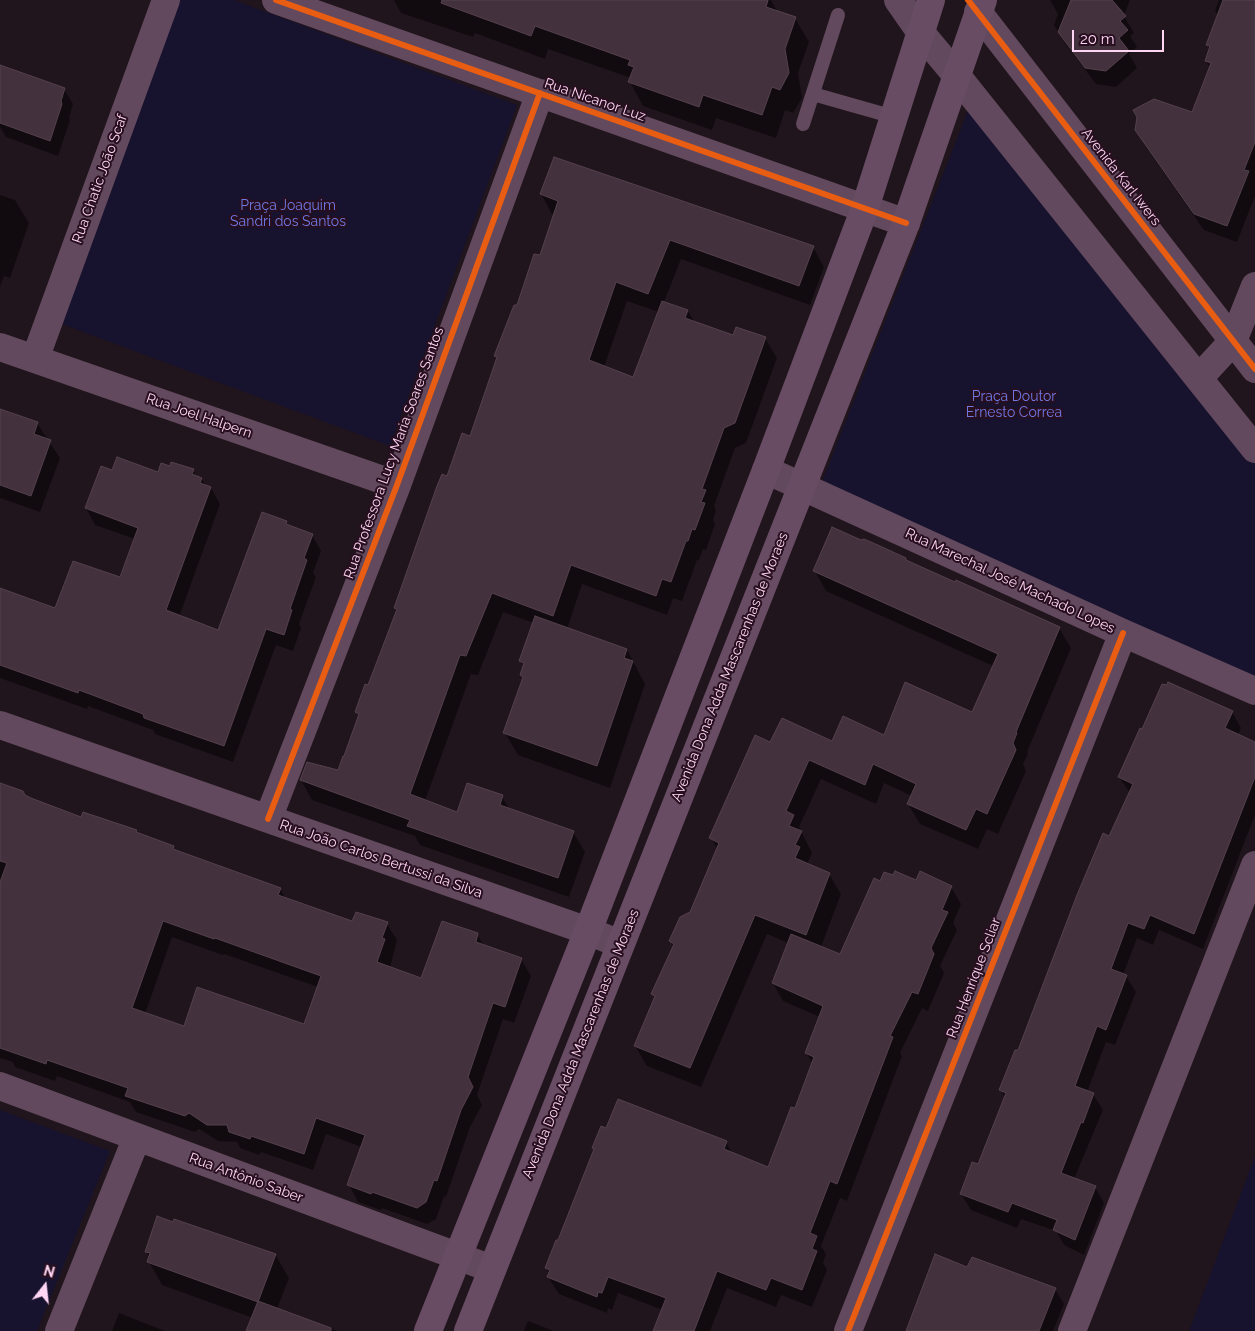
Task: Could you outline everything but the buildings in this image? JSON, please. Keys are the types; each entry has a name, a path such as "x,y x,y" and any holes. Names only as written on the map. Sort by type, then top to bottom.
{"main road":[{"path":"428,1331 588,931 766,470 865,208 931,0"},
{"name":"Avenida Dona Adda Mascarenhas de Moraes","path":"468,1331 906,223 957,76 976,4"}],"street":[{"name":"Rua Chatic João Scaf","path":"35,359 166,0"},
{"name":"Rua Nicanor Luz","path":"276,0 906,223"},
{"path":"898,0 921,33 1255,449"},
{"name":"Avenida Karl Iwers","path":"976,4 1255,369"},
{"name":"Rua Professora Lucy Maria Soares Santos","path":"268,819 397,484 540,93"},
{"path":"1199,378 1233,341 1255,286"},
{"name":"Rua Joel Halpern","path":"0,347 397,484"},
{"name":"Rua Marechal José Machado Lopes","path":"766,470 1123,633 1255,691"},
{"name":"Rua Henrique Scliar","path":"848,1331 1123,633"},
{"name":"Rua João Carlos Bertussi da Silva","path":"0,725 588,931 620,944"},
{"path":"1072,1331 1255,865"},
{"name":"Rua Antônio Saber","path":"0,1086 492,1269"},
{"path":"59,1331 137,1137"}],"lane":[{"path":"803,124 838,15"},
{"path":"813,94 894,117"}],"green space":[{"name":"Praça Joaquim Sandri dos Santos","path":"179,0 234,0 517,105 390,446 59,323"},
{"name":"Praça Doutor Ernesto Correa","path":"969,108 1255,463 1255,685 822,482"},
{"path":"0,1110 110,1151 37,1331 0,1331"},
{"path":"1255,1156 1255,1331 1189,1331"}],"cycle path":[{"path":"276,0 906,223"},
{"path":"968,0 1255,369"},
{"path":"268,819 397,485 540,93"},
{"path":"848,1331 1123,633"}]}
